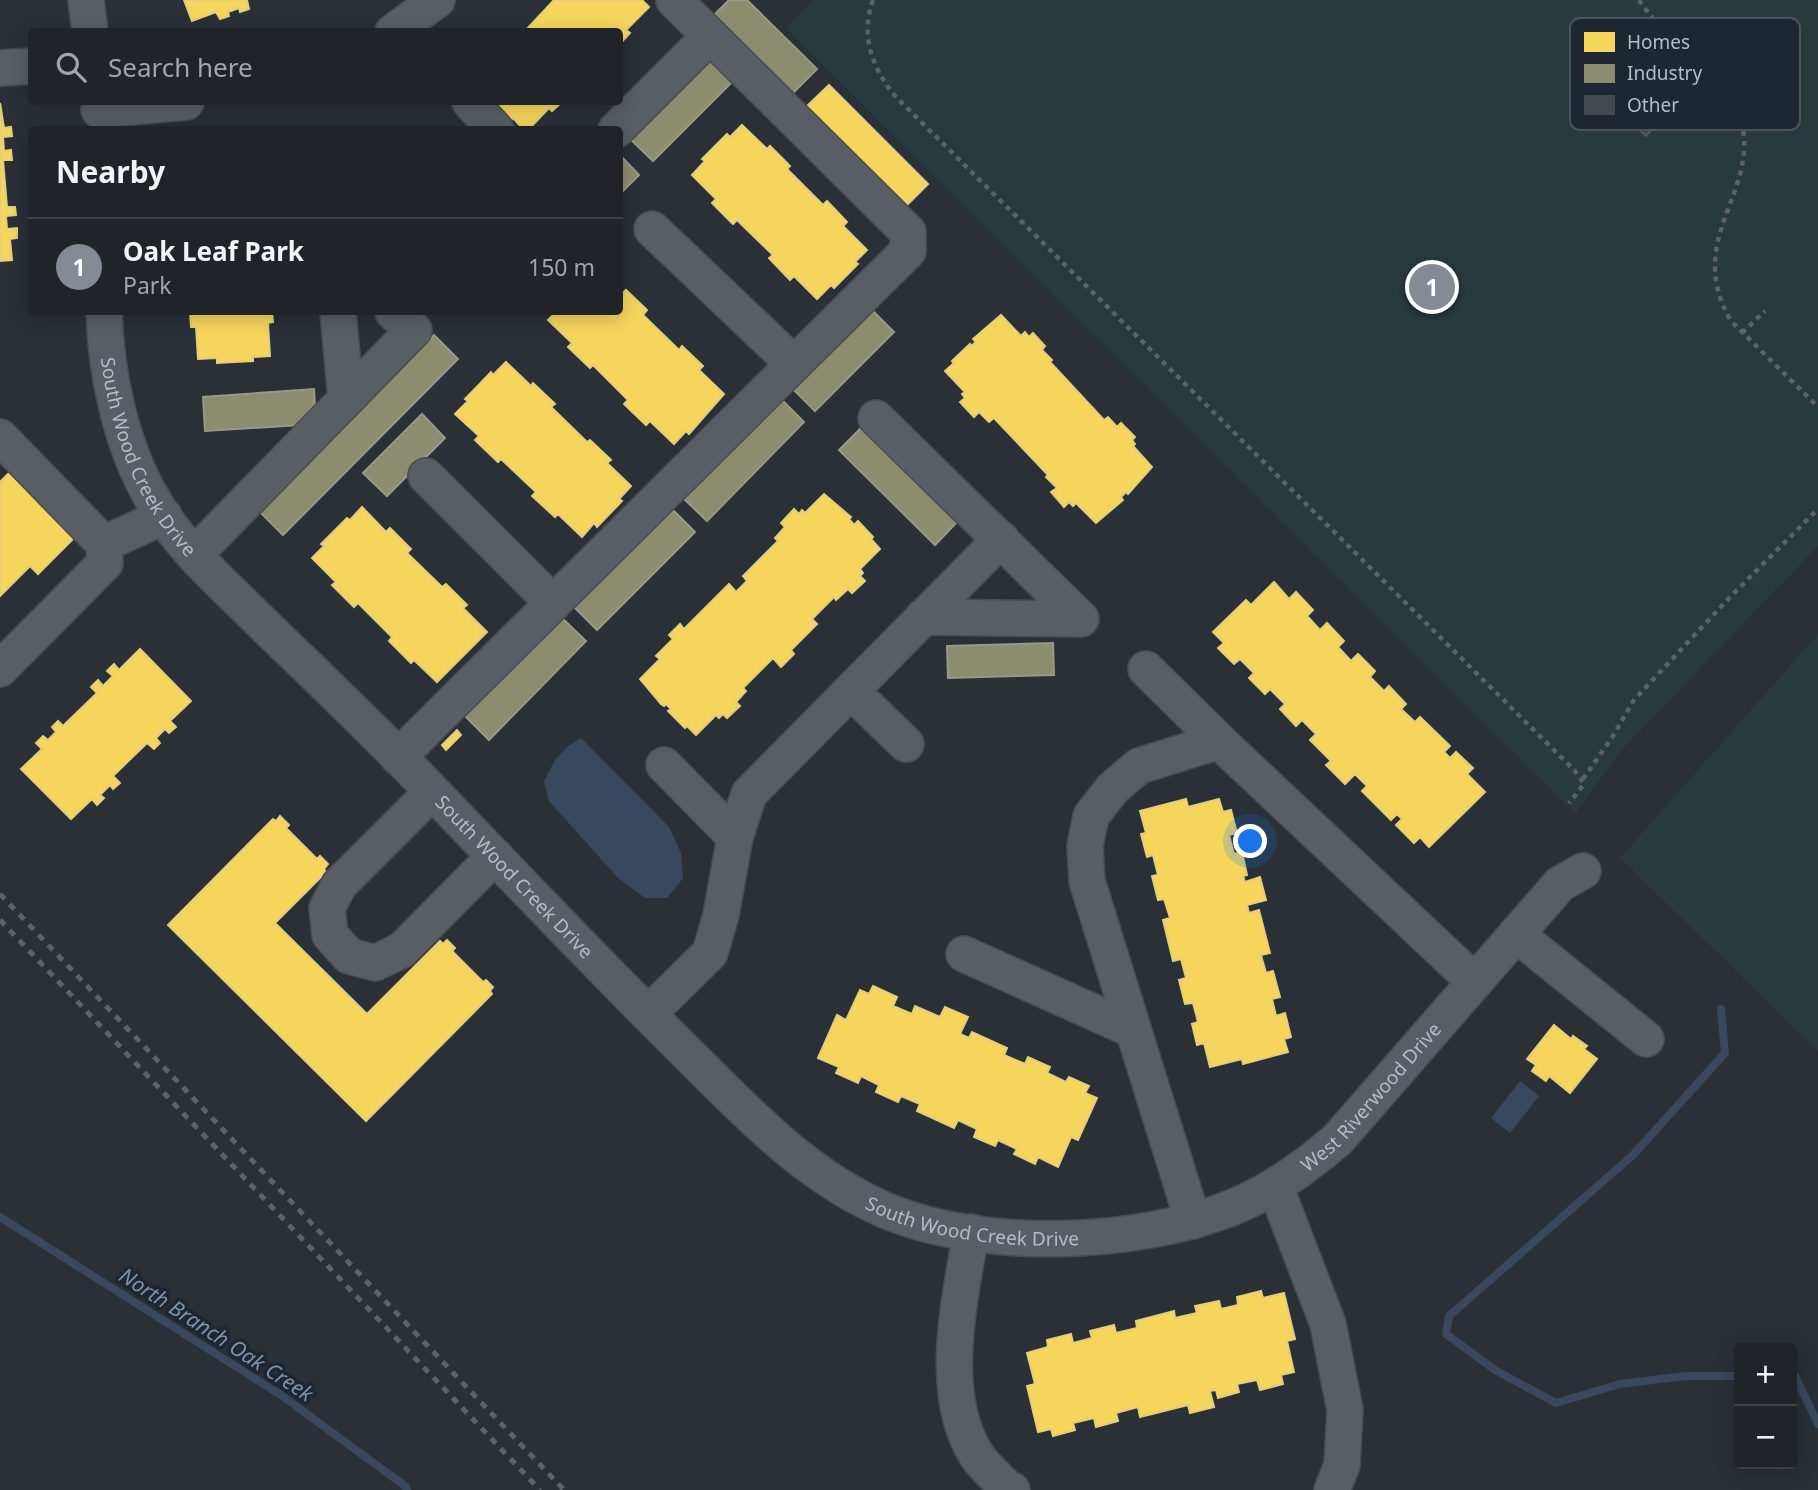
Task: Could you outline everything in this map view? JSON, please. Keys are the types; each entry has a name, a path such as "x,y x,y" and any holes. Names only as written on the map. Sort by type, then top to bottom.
{"street":[{"path":"86,0 90,28"},
{"path":"402,28 437,0"},
{"path":"398,757 908,251 908,232 674,0"},
{"path":"620,126 710,36"},
{"path":"0,68 28,66"},
{"path":"99,114 164,105"},
{"path":"473,105 492,126"},
{"path":"652,229 794,364"},
{"name":"South Wood Creek Drive","path":"104,315 104,334 117,409 136,467 184,546 398,757 782,1146 833,1182 886,1210 924,1223 1032,1240 1102,1236"},
{"path":"338,315 346,399"},
{"path":"194,555 414,330 396,315"},
{"path":"876,418 1081,619 923,617"},
{"path":"0,437 104,544 105,563 0,669"},
{"path":"426,476 553,603"},
{"path":"104,544 164,516"},
{"path":"641,1006 692,939 721,915 735,836 749,794 1001,539"},
{"path":"1146,669 1474,981"},
{"path":"851,691 906,744"},
{"path":"1193,1221 1087,881 1085,846 1091,816 1113,788 1139,766 1219,740"},
{"path":"664,765 735,836"},
{"path":"432,792 339,885 327,908 330,935 349,956 375,963 402,950 495,856"},
{"name":"West Riverwood Drive","path":"1102,1236 1193,1221 1233,1208 1307,1167 1338,1139 1560,884 1583,871"},
{"path":"1516,934 1646,1039"},
{"path":"964,954 1133,1030"},
{"path":"1275,1186 1328,1324 1345,1410 1342,1465 1332,1490"},
{"path":"971,1232 956,1318 954,1377 964,1426 977,1455 1007,1488 1012,1490"}],"path":[{"path":"873,0 868,27 869,51 879,75 894,95 1583,779"},
{"path":"1639,0 1656,18"},
{"path":"1743,130 1745,158 1718,234 1714,265 1717,286 1725,310 1742,333 1818,407"},
{"path":"1742,333 1765,311"},
{"path":"1569,803 1582,788 1583,779 1613,736 1634,699 1818,509"}],"shaded area":[{"path":"814,0 1818,0 1818,546 1620,752 1575,814 786,28"},
{"path":"1818,634 1818,1051 1620,858"}],"water":[{"path":"581,738 669,827 681,853 683,878 667,898 645,898 618,878 549,801 544,781 555,760 568,746"},
{"path":"1520,1081 1539,1096 1510,1133 1491,1118"}],"building: Homes":[{"path":"184,0 247,0 249,9 240,12 239,8 220,19 216,12 192,21"},
{"path":"554,0 642,0 649,7 626,30 630,33 623,41 623,28 528,28"},
{"path":"829,85 928,184 904,208 805,108"},
{"path":"0,103 4,128 11,127 12,136 3,137 4,151 11,150 12,160 3,160 7,207 15,207 16,215 6,216 7,229 17,228 17,238 10,239 12,260 0,261"},
{"path":"494,105 559,105 552,111 549,108 532,126 520,126 513,118 510,121"},
{"path":"742,125 767,149 770,146 790,166 787,169 823,205 827,201 847,222 843,226 867,250 855,262 858,264 834,288 831,285 817,299 794,276 790,280 769,258 773,255 737,220 733,224 712,203 716,199 692,175 705,161 702,159 727,134 730,137"},
{"path":"626,290 647,310 643,315 679,350 682,346 703,366 699,370 724,394 689,434 686,431 674,444 650,421 646,425 624,404 628,400 593,365 590,368 568,347 572,343 548,320 553,315 623,315 623,293"},
{"path":"190,315 272,315 273,322 268,323 270,356 253,357 253,361 217,363 217,358 198,359 196,327 191,327"},
{"path":"1001,315 1021,336 1025,332 1029,337 1033,333 1045,346 1042,350 1052,360 1050,362 1104,420 1108,417 1117,427 1121,423 1135,437 1132,440 1135,444 1133,446 1152,467 1128,494 1126,492 1121,497 1123,500 1096,523 1076,503 1073,506 1069,502 1064,507 1051,492 1057,488 1046,477 1048,475 994,418 989,422 979,412 974,417 960,402 965,398 962,394 965,392 945,371 970,344 971,346 976,342 973,339"},
{"path":"506,362 555,404 551,407 587,442 590,440 611,460 607,463 631,486 619,499 622,501 597,527 594,523 582,537 558,514 555,517 532,496 536,492 501,459 498,462 475,440 479,436 455,414 468,401 465,399 491,372 493,375"},
{"path":"10,472 75,537 38,574 30,566 0,596 0,482"},
{"path":"824,494 851,517 849,519 854,525 858,521 880,549 860,569 863,573 860,576 865,581 852,593 848,589 836,600 834,597 812,619 817,624 791,650 794,654 781,667 773,658 743,688 746,691 736,702 740,706 727,718 723,714 719,718 716,715 696,735 668,711 671,709 666,704 661,704 640,679 660,659 656,656 673,639 669,635 680,624 684,629 729,584 736,592 747,581 743,576 778,541 775,538 785,527 781,523 794,509 799,514 802,510 805,513"},
{"path":"362,507 386,532 390,528 411,549 407,553 442,587 446,584 467,605 463,608 487,632 437,682 414,660 411,663 389,641 392,637 358,603 354,607 332,585 336,582 312,558 324,546 321,544"},
{"path":"1274,582 1289,599 1296,592 1313,610 1307,616 1320,630 1327,623 1344,641 1338,647 1351,661 1358,654 1375,671 1370,677 1384,691 1389,686 1406,704 1401,709 1415,722 1420,717 1450,746 1444,752 1450,758 1456,752 1473,768 1467,774 1485,792 1429,847 1420,837 1414,843 1396,825 1402,819 1397,814 1391,820 1362,791 1367,786 1355,774 1345,784 1326,765 1331,761 1310,740 1316,734 1302,720 1296,726 1280,709 1285,704 1270,689 1265,694 1249,678 1254,673 1240,659 1234,664 1218,648 1224,643 1213,632 1246,600 1251,605"},
{"path":"140,649 191,701 170,721 176,727 169,733 165,729 156,738 160,743 154,749 147,743 113,776 120,783 113,789 110,785 100,795 104,798 97,805 92,799 71,819 21,769 42,749 36,743 43,736 48,740 56,732 52,727 58,721 63,726 97,693 91,687 98,680 103,686 113,676 107,671 114,664 119,670"},
{"path":"457,730 461,735 446,750 442,745"},
{"path":"1186,799 1188,807 1219,799 1223,812 1231,810 1237,833 1229,835 1234,854 1242,852 1247,875 1243,876 1245,882 1260,877 1266,900 1247,905 1249,913 1259,910 1270,953 1261,955 1266,973 1273,971 1280,997 1272,999 1276,1016 1285,1013 1291,1037 1284,1039 1288,1052 1243,1064 1242,1059 1210,1067 1204,1043 1197,1045 1192,1024 1198,1022 1193,1003 1185,1004 1179,980 1186,978 1181,959 1173,961 1163,920 1170,918 1164,899 1158,900 1152,876 1158,875 1153,855 1147,857 1141,834 1146,833 1140,811"},
{"path":"280,816 289,825 286,828 317,859 320,856 328,864 324,869 326,872 275,923 367,1014 440,941 443,944 447,940 455,948 452,951 483,982 486,980 493,987 490,991 492,994 366,1121 168,925 273,819 276,821"},
{"path":"873,986 897,997 893,1006 912,1014 915,1006 940,1017 945,1007 968,1017 960,1034 969,1038 972,1032 1007,1048 1004,1055 1025,1064 1028,1057 1050,1067 1047,1073 1066,1082 1069,1077 1089,1086 1085,1093 1097,1098 1078,1140 1071,1137 1058,1167 1038,1157 1035,1164 1014,1154 1017,1149 998,1140 995,1146 974,1137 977,1129 958,1120 954,1128 917,1111 920,1104 901,1096 898,1102 876,1092 879,1085 861,1076 858,1083 836,1073 839,1067 818,1058 837,1015 846,1020 860,990 869,994"},
{"path":"1554,1025 1571,1039 1573,1036 1587,1046 1584,1049 1597,1059 1570,1093 1549,1076 1546,1081 1532,1071 1536,1065 1527,1059"},
{"path":"1261,1291 1263,1298 1284,1293 1295,1339 1287,1341 1294,1372 1281,1375 1283,1384 1260,1390 1257,1380 1237,1384 1239,1392 1218,1398 1216,1390 1210,1391 1214,1407 1190,1413 1188,1405 1140,1417 1138,1407 1116,1413 1118,1421 1096,1427 1094,1418 1073,1423 1075,1430 1053,1436 1051,1429 1038,1432 1027,1386 1035,1384 1027,1353 1048,1347 1047,1340 1071,1334 1073,1343 1092,1338 1090,1331 1114,1325 1116,1333 1137,1328 1136,1321 1174,1311 1175,1318 1197,1313 1195,1306 1219,1301 1221,1309 1238,1305 1237,1297"}],"building: Industry":[{"path":"729,0 747,0 817,69 793,93 714,15"},
{"path":"708,59 732,82 653,161 629,138"},
{"path":"623,158 639,175 623,191"},
{"path":"870,308 894,332 815,411 791,387"},
{"path":"434,335 458,359 283,535 259,511"},
{"path":"314,389 316,424 205,431 203,397"},
{"path":"780,398 804,422 707,521 682,497"},
{"path":"422,414 445,438 387,496 363,473"},
{"path":"863,426 959,520 935,545 839,450"},
{"path":"671,508 695,532 597,630 573,606"},
{"path":"562,618 586,641 489,740 465,716"},
{"path":"1053,643 1054,675 948,678 947,646"}],"building: Other":[{"path":"1639,130 1651,130 1646,136"}],"waterway":[{"path":"1721,1009 1725,1053 1633,1155 1449,1316 1446,1334 1495,1370 1556,1403 1620,1384 1686,1376 1734,1376"},
{"name":"North Branch Oak Creek","path":"0,1217 281,1395 407,1490"},
{"path":"1797,1380 1818,1424"}],"railway":[{"path":"0,894 564,1490"},
{"path":"0,920 540,1490"}],"place":[{"name":"Oak Leaf Park","path":"1432,287"}]}
